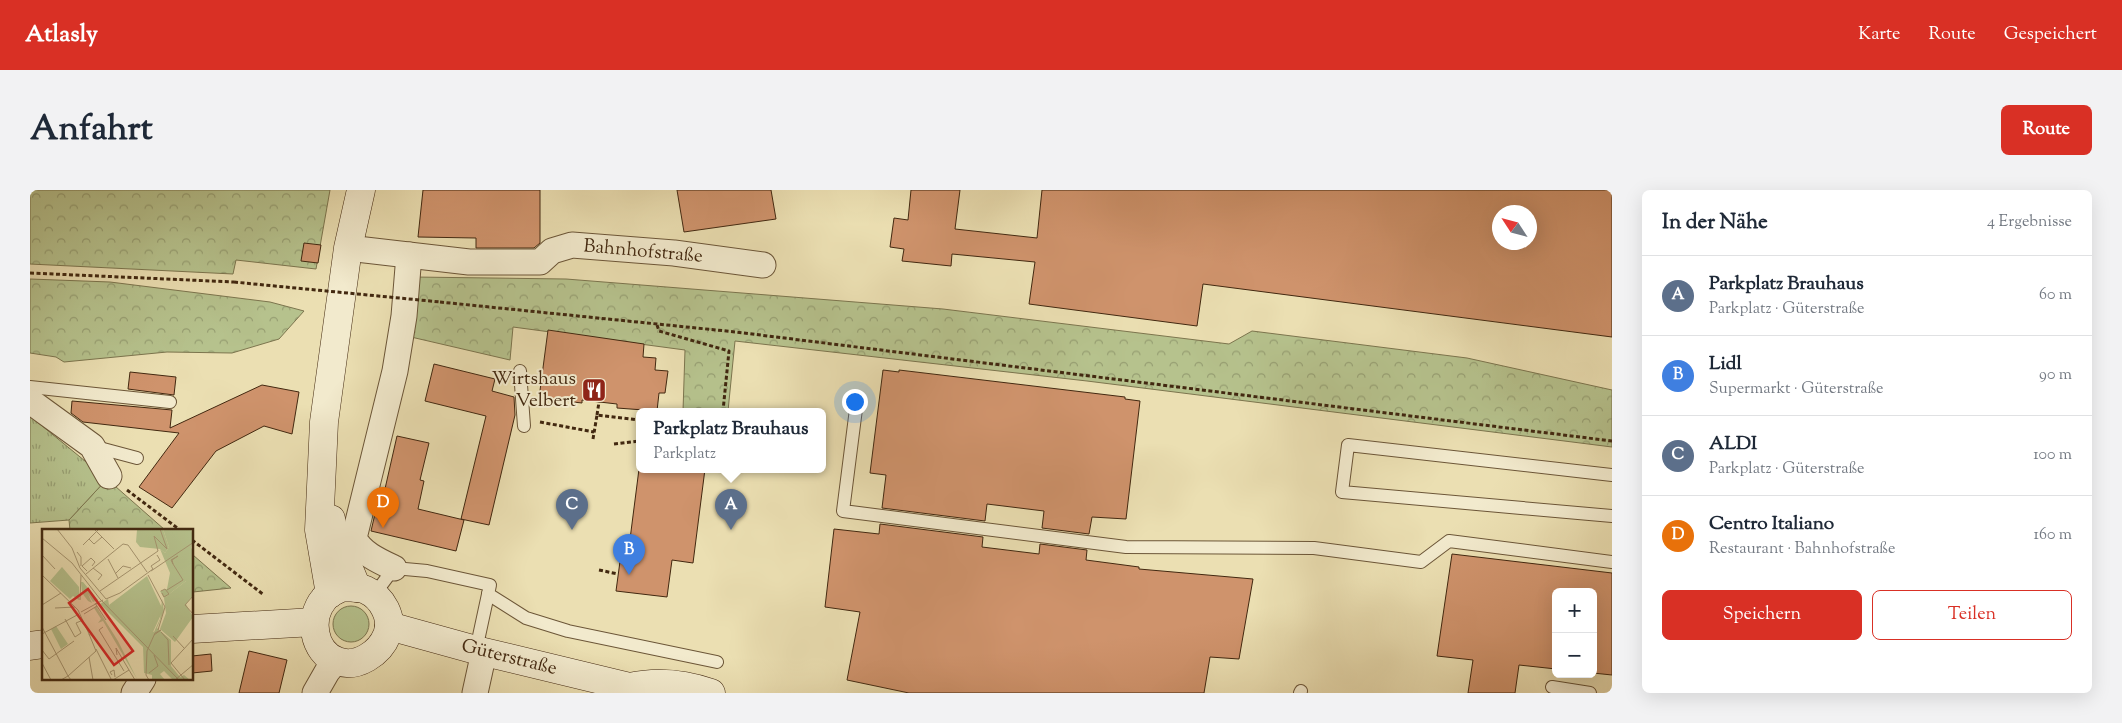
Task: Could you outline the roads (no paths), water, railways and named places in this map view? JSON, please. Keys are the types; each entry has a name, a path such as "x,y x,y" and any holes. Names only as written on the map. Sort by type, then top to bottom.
{"main road":[{"path":"330,594 319,530 321,464 328,379 348,248 361,190"},
{"path":"321,464 333,530 366,592 385,609 389,626 384,642 373,654 355,662 336,661 321,646 315,635 314,622 319,606 330,594 343,587 366,592"},
{"path":"194,628 314,622"},
{"name":"Güterstraße","path":"389,626 633,690 646,683 682,685 711,693"}],"street":[{"name":"Bahnhofstraße","path":"348,248 469,262 540,262 552,251 572,245 674,253 763,265"},
{"path":"394,568 371,556 357,545 354,538 395,371 404,316 408,255"},
{"path":"30,400 92,446 109,476"},
{"path":"475,693 480,651"},
{"path":"315,693 336,661"},
{"path":"134,693 142,680"}],"lane":[{"path":"520,371 524,422"},
{"path":"30,387 170,402"},
{"path":"856,409 843,511 1126,547 1314,548 1421,562 1449,541 1612,562"},
{"path":"1612,475 1348,444 1342,492 1612,516"},
{"path":"92,446 138,458"},
{"path":"366,592 394,568 427,570 489,589 526,618 568,632 717,662"},
{"path":"480,651 489,589"},
{"path":"1552,687 1590,693"}],"place":[{"name":"Wirtshaus Velbert","path":"594,390"},
{"name":"Centro Italiano","path":"383,528"},
{"name":"ALDI","path":"572,530"},
{"name":"Parkplatz Brauhaus","path":"731,530"},
{"name":"Lidl","path":"629,575"}]}
